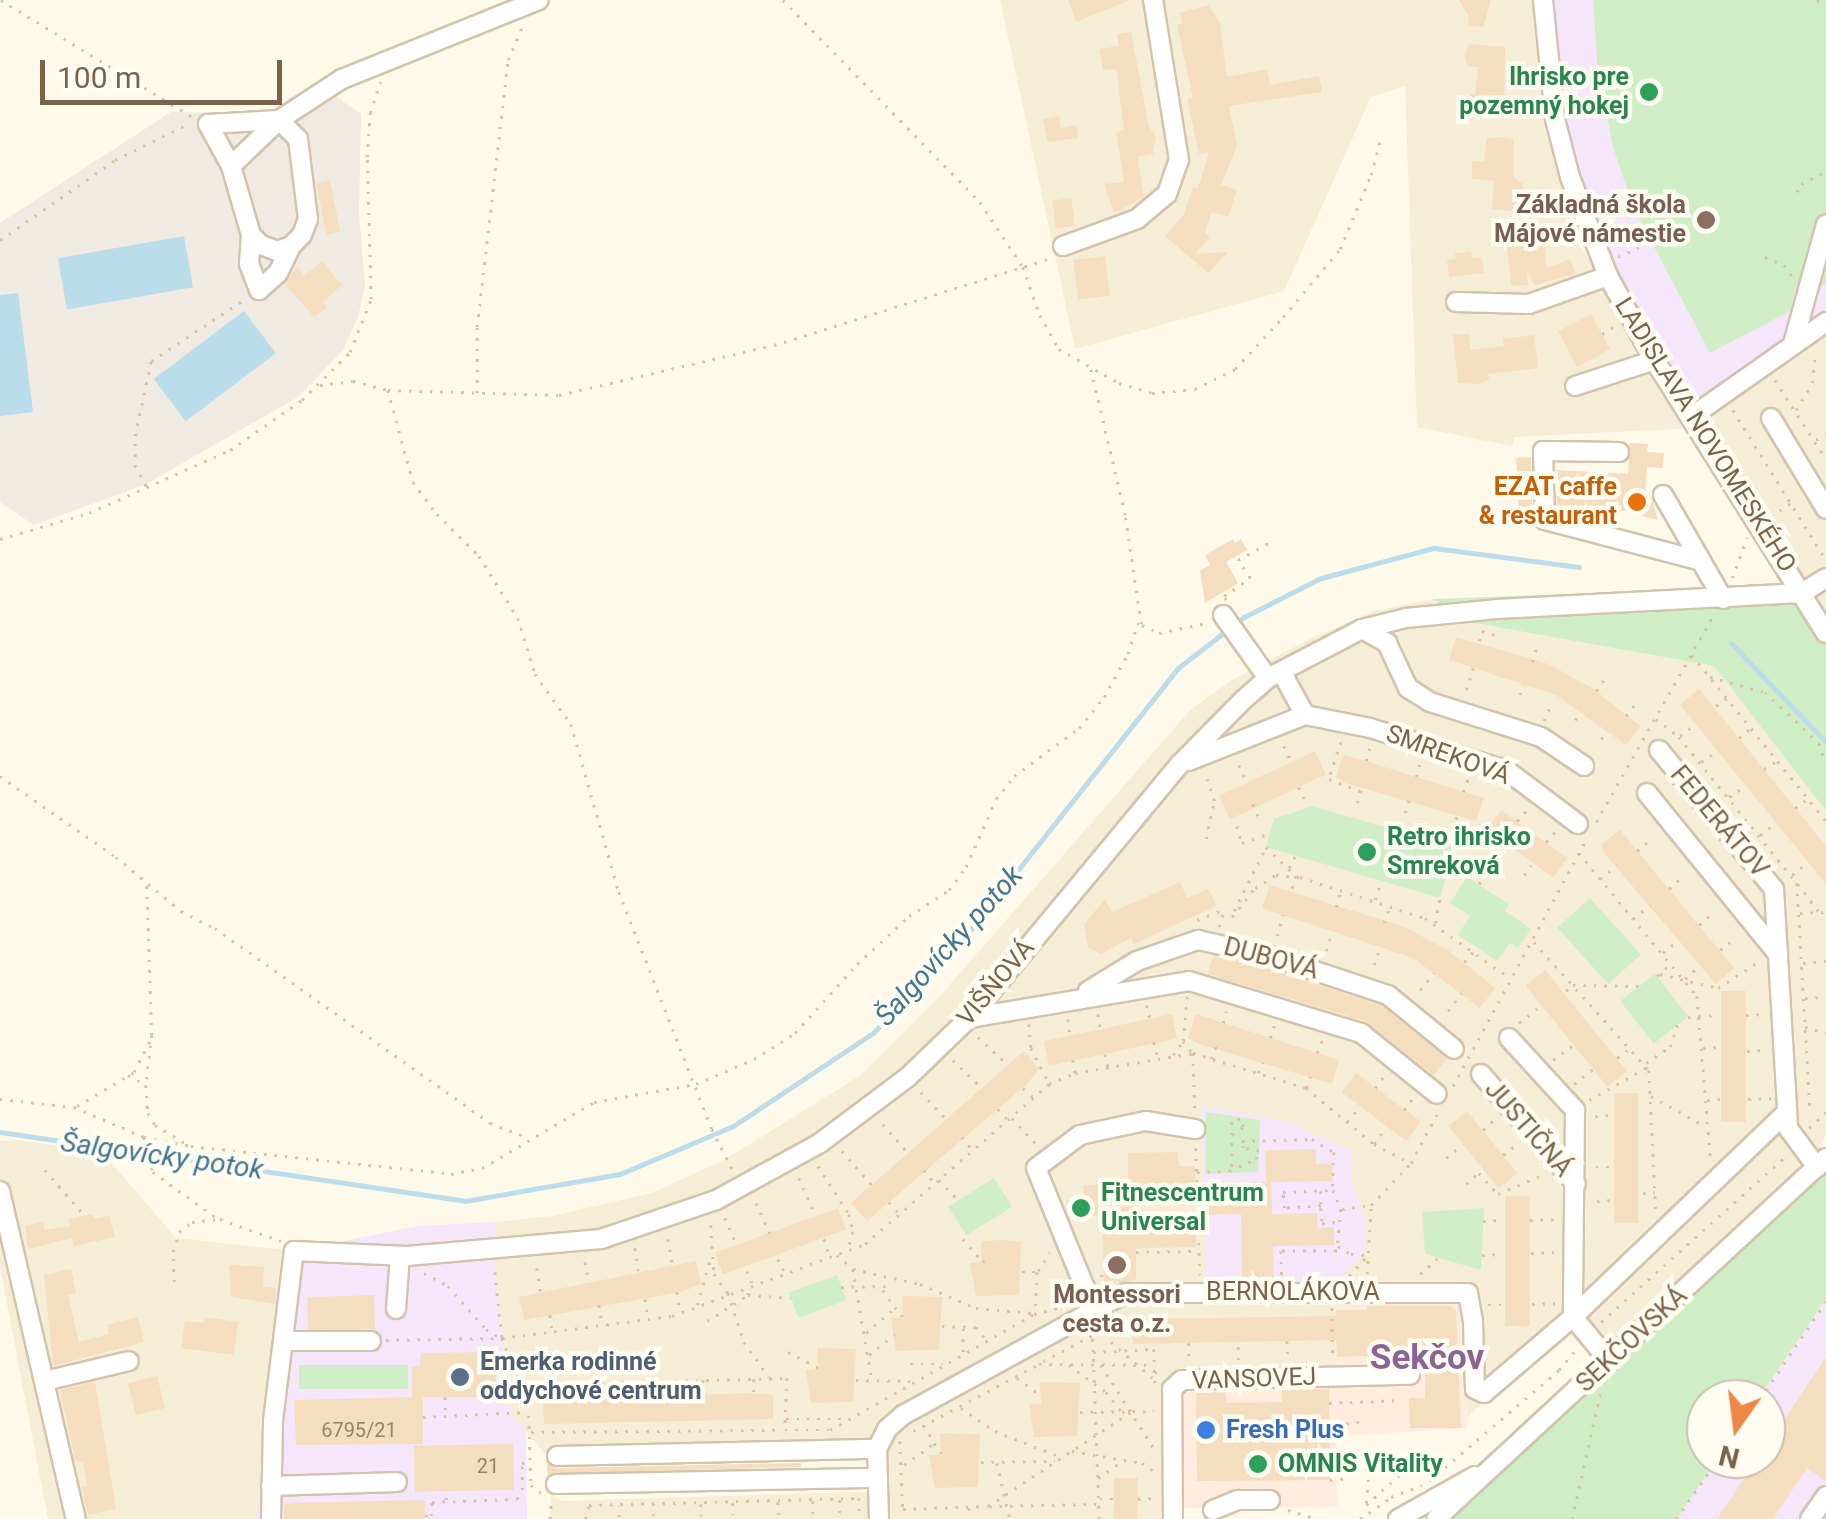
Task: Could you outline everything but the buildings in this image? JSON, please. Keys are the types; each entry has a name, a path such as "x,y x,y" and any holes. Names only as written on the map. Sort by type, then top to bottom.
{"street":[{"path":"1064,246 1137,219 1167,194 1179,160 1154,0"},
{"name":"LADISLAVA NOVOMESKÉHO","path":"1543,0 1555,120 1570,177 1608,276 1655,360 1826,633"},
{"path":"231,166 279,120 342,80 536,1"},
{"path":"279,120 298,139 308,219 278,273 259,290 249,264 251,235 231,166 208,124 279,120"},
{"path":"1793,344 1826,224"},
{"path":"251,235 261,245 276,250 291,246"},
{"path":"1456,302 1528,304 1608,276"},
{"path":"1691,417 1722,391 1826,322"},
{"path":"1575,386 1655,360"},
{"path":"1771,418 1826,509"},
{"path":"1619,452 1544,450 1545,520 1702,561"},
{"path":"1663,494 1723,599"},
{"path":"1802,593 1826,578"},
{"name":"VIŠŇOVÁ","path":"294,1252 400,1256 601,1239 742,1188 820,1144 908,1077 969,1018 1179,765 1275,676 1362,629 1406,618 1497,609 1802,593"},
{"path":"1179,765 1305,715 1221,615"},
{"path":"1362,629 1387,644 1406,618"},
{"name":"SMREKOVÁ","path":"1387,644 1408,688 1430,702 1542,737 1584,766"},
{"name":"SMREKOVÁ","path":"1305,715 1370,728 1506,770 1578,824"},
{"name":"FEDERÁTOV","path":"1659,750 1774,888 1788,1128 1821,1163"},
{"name":"FEDERÁTOV","path":"1648,793 1778,955"},
{"name":"DUBOVÁ","path":"1073,1004 1137,961 1198,940 1270,956 1388,994 1454,1049"},
{"name":"DUBOVÁ","path":"969,1018 1073,1004 1189,981 1361,1033 1445,1095"},
{"name":"JUSTIČNÁ","path":"1514,1031 1575,1110 1576,1184 1568,1310"},
{"name":"JUSTIČNÁ","path":"1480,1074 1576,1184"},
{"path":"1478,1314 1475,1389 1484,1393 1568,1310 1657,1236 1788,1112"},
{"path":"1102,1315 1036,1168 1080,1135 1146,1120 1195,1128"},
{"name":"SEKČOVSKÁ","path":"1436,1519 1821,1163"},
{"path":"0,1191 76,1519"},
{"path":"271,1519 273,1422 294,1252"},
{"path":"396,1310 400,1256"},
{"name":"BERNOLÁKOVA","path":"878,1449 887,1429 903,1414 1102,1315 1126,1293 1468,1293 1478,1314"},
{"path":"1568,1310 1610,1362"},
{"path":"283,1341 371,1341"},
{"path":"44,1380 129,1361"},
{"name":"VANSOVEJ","path":"1165,1514 1172,1389 1182,1380 1410,1375"},
{"path":"556,1456 878,1449 880,1519"},
{"path":"1398,1519 1418,1504 1493,1468"},
{"path":"556,1484 878,1478"},
{"path":"271,1486 397,1482"},
{"path":"1810,1519 1826,1496"},
{"path":"1213,1510 1238,1500 1270,1500"}],"path":[{"path":"0,240 115,160 197,120 1,0"},
{"path":"783,0 980,202 1023,267 1040,315 1059,350 1152,393 1194,388 1235,369 1340,249 1371,175 1380,138"},
{"path":"1818,0 1826,5"},
{"path":"477,393 478,327 508,60 536,1"},
{"path":"0,539 89,513 230,450 320,386 350,352 371,299 370,112 392,57"},
{"path":"1796,192 1800,184 1826,171"},
{"path":"320,386 354,382 388,390 559,395 774,346 1050,259 1064,246"},
{"path":"1765,257 1784,265 1791,278 1810,283"},
{"path":"146,487 135,466 136,436 151,361 259,290"},
{"path":"1796,411 1812,383 1816,346"},
{"path":"0,1100 74,1107 144,1137 191,1146 451,1174 482,1168 594,1102 696,1084 754,1059 796,1033 857,964 909,916 949,890 966,867 996,799 1014,776 1079,728 1104,697 1140,624 1125,516 1090,367"},
{"path":"388,390 413,482 436,514 479,556 518,618 536,674 571,724 620,892 712,1129 742,1188"},
{"path":"1722,391 1826,561"},
{"path":"1815,441 1826,434"},
{"path":"1341,1209 1371,1205 1411,1163 1445,1095 1723,599 1747,537 1790,503"},
{"path":"1140,624 1159,632 1221,615 1224,596 1250,578 1238,560 1270,543"},
{"path":"1478,641 1482,631 1501,637"},
{"path":"1532,662 1537,646"},
{"path":"1692,654 1826,822"},
{"path":"1466,690 1474,668"},
{"path":"1710,677 1765,692 1819,743 1826,763"},
{"path":"1596,691 1605,678"},
{"path":"1520,695 1523,684"},
{"path":"1716,706 1727,698"},
{"path":"1540,731 1551,704"},
{"path":"1626,716 1635,704"},
{"path":"1574,720 1580,713"},
{"path":"1678,737 1696,724"},
{"path":"1738,738 1752,729"},
{"path":"1601,739 1607,732"},
{"path":"1342,739 1329,779 1360,791"},
{"path":"1366,761 1370,745"},
{"path":"1284,746 1291,761"},
{"path":"1700,763 1717,750"},
{"path":"1416,777 1422,757"},
{"path":"1764,770 1776,760"},
{"path":"1239,765 1246,781"},
{"path":"1463,792 1470,773"},
{"path":"0,776 490,1123 531,1139"},
{"path":"1206,839 1214,801 1207,780"},
{"path":"1357,803 1362,786"},
{"path":"1728,798 1746,786"},
{"path":"1298,787 1304,799"},
{"path":"1795,808 1807,798"},
{"path":"1406,812 1409,800"},
{"path":"1252,804 1258,818"},
{"path":"1518,821 1529,807"},
{"path":"1452,830 1457,815"},
{"path":"1759,836 1776,823"},
{"path":"1237,826 1242,843 1270,833"},
{"path":"1546,842 1558,828"},
{"path":"1637,850 1649,842"},
{"path":"1479,884 1505,846"},
{"path":"1296,876 1266,848 1232,917 1255,888 1276,875 1296,876 1434,924 1512,980"},
{"path":"1579,853 1697,996 1712,1182"},
{"path":"1288,870 1294,856"},
{"path":"1791,876 1808,862"},
{"path":"1524,875 1531,865"},
{"path":"1600,880 1618,865"},
{"path":"1291,892 1296,876"},
{"path":"1669,889 1681,878"},
{"path":"1374,901 1381,882"},
{"path":"146,883 152,1035 146,1086 148,1113 155,1125 191,1146"},
{"path":"1797,883 1819,912"},
{"path":"1336,907 1341,890"},
{"path":"1434,924 1440,898"},
{"path":"1633,919 1650,905"},
{"path":"1384,923 1390,906"},
{"path":"1197,920 1224,910"},
{"path":"1799,913 1826,912"},
{"path":"1699,925 1712,914"},
{"path":"1277,936 1283,915"},
{"path":"1326,951 1332,931"},
{"path":"1720,950 1734,939"},
{"path":"1533,941 1645,1066 1657,1236"},
{"path":"1662,954 1676,941"},
{"path":"1374,965 1380,947"},
{"path":"1464,962 1472,952"},
{"path":"1802,963 1826,961"},
{"path":"1671,964 1658,975 1718,988 1756,964"},
{"path":"1684,980 1698,967"},
{"path":"1420,990 1434,973"},
{"path":"1566,991 1573,985 1638,986"},
{"path":"1448,1011 1461,994"},
{"path":"1171,1057 1183,1041 1187,995"},
{"path":"1146,996 1150,1018"},
{"path":"1804,998 1826,997"},
{"path":"1070,1032 1073,1004"},
{"path":"1097,1005 1100,1027"},
{"path":"1223,1023 1228,1005"},
{"path":"1514,1031 1541,1005"},
{"path":"1746,1015 1768,1014"},
{"path":"1688,1017 1718,1015"},
{"path":"1029,1018 1032,1048 1049,1084"},
{"path":"1596,1028 1605,1021"},
{"path":"1270,1038 1275,1022"},
{"path":"1588,1100 1670,1047 1678,1024"},
{"path":"1805,1027 1826,1033"},
{"path":"74,1107 142,1062 152,1035"},
{"path":"978,1037 1008,1065"},
{"path":"1318,1054 1322,1039"},
{"path":"1183,1041 1193,1053 1200,1292"},
{"path":"1154,1042 1158,1059"},
{"path":"1551,1060 1573,1045"},
{"path":"1211,1058 1216,1046"},
{"path":"1702,1048 1719,1047"},
{"path":"1617,1058 1630,1048"},
{"path":"1747,1051 1770,1050"},
{"path":"371,1341 502,1338 648,1319 680,1312 784,1270 865,1244 1049,1084 1076,1073 1193,1053 1306,1088 1374,1144 1411,1163"},
{"path":"1106,1054 1108,1068"},
{"path":"953,1060 982,1088"},
{"path":"1073,1060 1076,1073"},
{"path":"1258,1073 1263,1062"},
{"path":"1573,1085 1593,1069"},
{"path":"1375,1088 1386,1072"},
{"path":"126,1075 146,1086"},
{"path":"1306,1088 1310,1077"},
{"path":"1023,1088 1034,1098"},
{"path":"920,1090 946,1120"},
{"path":"1650,1095 1708,1128"},
{"path":"1404,1110 1416,1096"},
{"path":"1748,1099 1773,1098"},
{"path":"1706,1100 1723,1099"},
{"path":"998,1109 1030,1134 1046,1160"},
{"path":"1347,1122 1358,1109"},
{"path":"1594,1116 1614,1115"},
{"path":"1483,1130 1498,1118"},
{"path":"1642,1124 1651,1123"},
{"path":"882,1124 908,1152"},
{"path":"1374,1144 1384,1129"},
{"path":"1232,1135 1232,1170"},
{"path":"144,1137 153,1172 220,1220 278,1238 294,1252"},
{"path":"962,1138 973,1150"},
{"path":"1196,1172 1232,1170 1256,1158 1259,1151 1243,1148 1242,1141 1318,1140 1336,1157 1333,1190 1341,1209 1337,1250 1281,1251 1282,1290"},
{"path":"1503,1155 1518,1142"},
{"path":"1446,1158 1460,1146"},
{"path":"842,1151 872,1185"},
{"path":"1642,1165 1653,1164"},
{"path":"818,1166 848,1214 853,1232 848,1250"},
{"path":"1596,1168 1615,1166"},
{"path":"44,1170 85,1216"},
{"path":"924,1170 958,1200"},
{"path":"1466,1184 1480,1172 1498,1194 1546,1174"},
{"path":"799,1178 816,1216"},
{"path":"1181,1184 1181,1188 1221,1192"},
{"path":"1320,1190 1322,1223 1339,1222"},
{"path":"1321,1206 1284,1208 1283,1192 1333,1190"},
{"path":"1643,1193 1655,1192"},
{"path":"1598,1201 1616,1200"},
{"path":"888,1202 898,1213"},
{"path":"756,1203 770,1233"},
{"path":"1367,1273 1371,1205"},
{"path":"725,1218 738,1245"},
{"path":"1530,1220 1561,1218"},
{"path":"174,1282 173,1252 179,1232 192,1222 220,1220"},
{"path":"1483,1221 1502,1220"},
{"path":"696,1306 710,1257 711,1225"},
{"path":"1036,1314 1038,1272 1063,1234"},
{"path":"963,1238 982,1260 988,1260"},
{"path":"668,1239 672,1266"},
{"path":"824,1239 830,1256"},
{"path":"1338,1246 1351,1254 1368,1255"},
{"path":"635,1248 639,1273"},
{"path":"1136,1252 1199,1250"},
{"path":"1531,1253 1561,1252"},
{"path":"1482,1254 1503,1254"},
{"path":"836,1255 854,1269 920,1284 976,1308 1036,1314"},
{"path":"1333,1370 1332,1294 1368,1255"},
{"path":"400,1256 448,1286 486,1329 502,1338"},
{"path":"710,1257 744,1342 770,1379"},
{"path":"1409,1292 1438,1258"},
{"path":"778,1259 784,1270"},
{"path":"586,1262 589,1282"},
{"path":"537,1268 541,1292"},
{"path":"854,1269 872,1380"},
{"path":"747,1271 748,1295"},
{"path":"495,1272 502,1338 516,1375 528,1384 786,1378 785,1430"},
{"path":"1022,1272 1038,1272"},
{"path":"841,1287 890,1286"},
{"path":"883,1290 901,1316 908,1316"},
{"path":"678,1292 680,1312"},
{"path":"707,1321 748,1295 791,1298"},
{"path":"645,1298 648,1319"},
{"path":"1773,1379 1826,1301"},
{"path":"599,1304 602,1325"},
{"path":"1532,1304 1568,1310"},
{"path":"1478,1314 1507,1305"},
{"path":"529,1432 830,1430 1036,1314 1066,1306"},
{"path":"866,1333 895,1308"},
{"path":"550,1314 552,1332"},
{"path":"1099,1519 1092,1324 1102,1315 1120,1350 1155,1380"},
{"path":"942,1326 976,1326 987,1340"},
{"path":"963,1326 963,1354"},
{"path":"869,1356 895,1334"},
{"path":"902,1516 900,1438 1092,1336"},
{"path":"1288,1341 1288,1371"},
{"path":"1238,1342 1238,1372"},
{"path":"1189,1343 1189,1372"},
{"path":"1092,1352 1154,1346 1156,1425"},
{"path":"788,1352 820,1368"},
{"path":"910,1364 945,1364"},
{"path":"1039,1364 1155,1365"},
{"path":"1068,1364 1094,1382 1122,1412"},
{"path":"1100,1365 1156,1452"},
{"path":"1155,1374 1176,1372"},
{"path":"1016,1376 1043,1397"},
{"path":"754,1379 754,1393"},
{"path":"702,1380 703,1394"},
{"path":"856,1380 914,1381"},
{"path":"654,1382 654,1395"},
{"path":"583,1383 584,1396"},
{"path":"528,1384 531,1484 551,1501 550,1519"},
{"path":"1572,1519 1600,1394"},
{"path":"445,1397 446,1416"},
{"path":"1329,1403 1402,1400"},
{"path":"959,1406 995,1431 1062,1457"},
{"path":"1080,1412 1155,1411"},
{"path":"424,1417 528,1412"},
{"path":"988,1506 1130,1412"},
{"path":"785,1419 849,1420"},
{"path":"1346,1423 1364,1422"},
{"path":"924,1425 940,1453 947,1453"},
{"path":"1156,1438 1156,1498 1165,1514"},
{"path":"901,1467 934,1443"},
{"path":"1072,1451 1142,1463 1156,1473"},
{"path":"1097,1479 1124,1460"},
{"path":"1370,1460 1366,1505 1413,1464"},
{"path":"425,1516 431,1516 432,1502 517,1499 522,1490 522,1462 530,1462"},
{"path":"981,1462 1056,1462"},
{"path":"996,1462 1010,1506 1010,1519"},
{"path":"1330,1480 1349,1478"},
{"path":"1676,1519 1704,1479"},
{"path":"446,1492 446,1502"},
{"path":"840,1498 840,1519"},
{"path":"585,1519 589,1505 859,1498 860,1519"},
{"path":"1138,1499 1156,1498"},
{"path":"812,1499 813,1515"},
{"path":"903,1509 1114,1499"},
{"path":"778,1500 779,1515"},
{"path":"733,1501 733,1516"},
{"path":"700,1502 701,1516"},
{"path":"619,1504 619,1516"},
{"path":"653,1504 653,1516"},
{"path":"969,1507 970,1519"},
{"path":"1288,1510 1317,1519"}],"shaded area":[{"path":"1000,0 1539,0 1548,131 1578,242 1688,415 1826,319 1826,621 1696,428 1514,437 1512,446 1417,427 1405,86 1371,97 1284,291 1075,349"},
{"name":"Základná škola Májové námestie","path":"1543,0 1826,0 1826,319 1688,416 1624,308 1570,177"},
{"path":"335,96 361,114 359,213 365,285 358,317 343,350 298,397 144,485 34,525 0,502 0,223 171,112 306,115"},
{"path":"1433,599 1469,622 1714,666 1826,811 1826,1135 1812,1170 1609,1360 1567,1317 1467,1418 1473,1322 1336,1372 1170,1376 1172,1519 550,1519 552,1485 555,1497 562,1501 888,1491 887,1453 877,1441 554,1452 547,1456 511,1415 495,1272 495,1222 552,1216 652,1193 724,1160 861,1075 938,998 1191,709 1232,680 1314,637 1375,611"},
{"path":"1201,1106 1288,1122 1351,1151 1352,1184 1366,1222 1365,1251 1341,1280 1206,1283"},
{"path":"0,1141 102,1152 176,1238 294,1251 273,1421 255,1519 48,1519 0,1267"},
{"path":"495,1222 495,1272 511,1415 526,1432 527,1519 255,1519 273,1421 294,1251 418,1226"},
{"path":"1334,1290 1468,1293 1473,1322 1467,1428 1336,1436 1337,1507 1169,1508 1169,1376 1336,1372"},
{"path":"1826,1299 1826,1519 1677,1519 1704,1479 1786,1479 1786,1379 1772,1379"}],"green space":[{"name":"Základná škola Májové námestie","path":"1593,0 1826,0 1826,284 1814,289 1796,286 1790,311 1710,353 1634,209 1613,147 1597,62"},
{"path":"1804,586 1826,621 1826,811 1714,666 1469,622 1433,599 1594,593 1722,601"},
{"name":"Retro ihrisko Smreková","path":"1312,806 1455,847 1440,898 1266,847 1274,819"},
{"path":"1467,877 1509,904 1505,911 1531,929 1518,948 1510,943 1497,961 1458,935 1470,916 1450,903"},
{"path":"1590,898 1641,954 1608,984 1557,927"},
{"path":"1655,974 1688,1017 1654,1044 1620,1001"},
{"path":"1206,1112 1260,1120 1258,1172 1205,1174"},
{"path":"1826,1166 1826,1299 1772,1379 1686,1379 1686,1479 1704,1479 1677,1519 1435,1519"},
{"path":"994,1178 1012,1207 966,1235 948,1207"},
{"path":"1484,1208 1481,1270 1425,1254 1422,1212"},
{"path":"837,1275 846,1300 798,1318 789,1292"},
{"path":"625,1354 626,1371 553,1375 552,1358"},
{"path":"299,1365 408,1365 408,1389 299,1389"}],"water":[{"path":"184,236 193,287 67,309 58,258"},
{"path":"18,293 33,412 0,416 0,295"},
{"path":"244,311 276,353 186,421 154,379"}],"waterway":[{"name":"Šalgovícky potok","path":"0,1132 465,1201 620,1174 733,1126 873,1033 964,938 1178,668 1244,617 1321,578 1434,548 1579,567"},
{"name":"Šalgovícky potok","path":"1731,643 1826,742"}],"place":[{"name":"Ihrisko pre pozemný hokej","path":"1649,92"},
{"name":"Základná škola Májové námestie","path":"1706,220"},
{"name":"EZAT caffe & restaurant","path":"1637,502"},
{"name":"Retro ihrisko Smreková","path":"1367,852"},
{"name":"Fitnescentrum Universal","path":"1081,1208"},
{"name":"Montessori cesta o.z.","path":"1117,1265"},
{"name":"Emerka rodinné oddychové centrum","path":"460,1377"},
{"name":"Fresh Plus","path":"1206,1430"},
{"name":"OMNIS Vitality","path":"1258,1464"}],"district":[{"name":"Sekčov","path":"1427,1358"}]}
